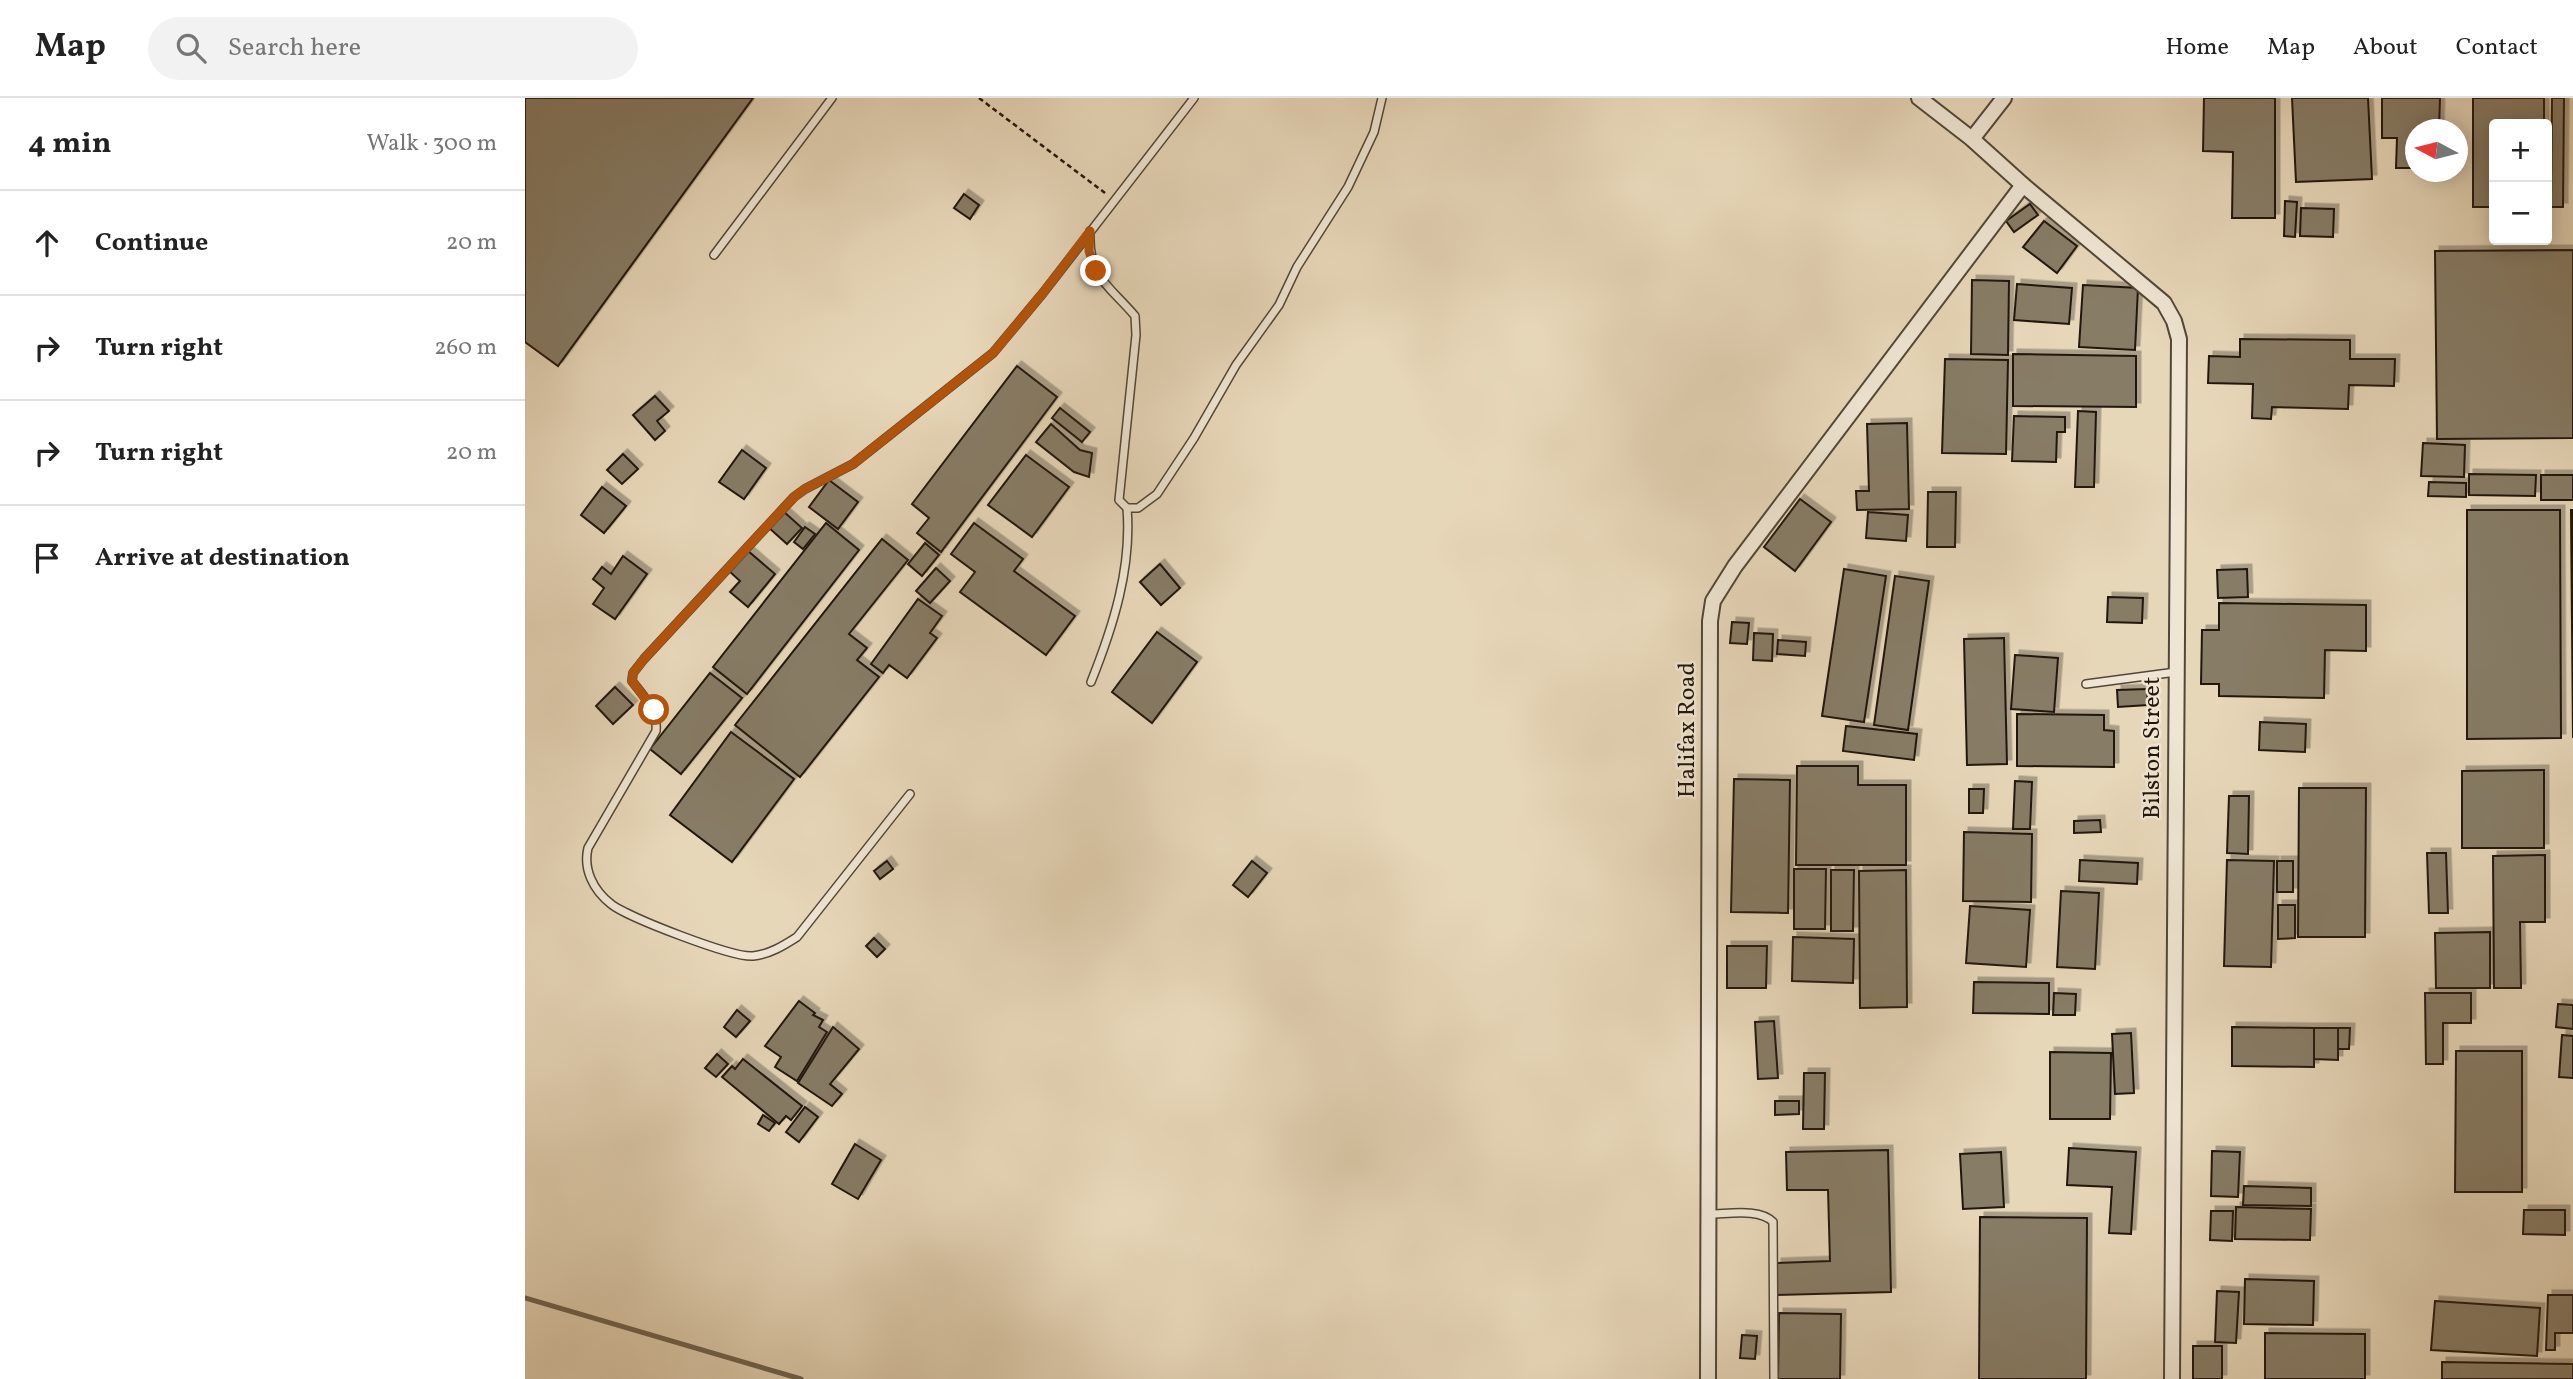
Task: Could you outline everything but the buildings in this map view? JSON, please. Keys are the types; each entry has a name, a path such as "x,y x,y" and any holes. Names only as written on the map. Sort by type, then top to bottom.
{"street":[{"name":"Bilston Street","path":"1919,98 1972,139 2164,303 2174,321 2179,339 2172,1379"},
{"path":"1972,139 2004,98"},
{"name":"Halifax Road","path":"1708,1379 1710,621 1713,601 1735,566 2023,185"}],"lane":[{"path":"714,255 832,98"},
{"path":"910,794 797,937 775,950 750,957 702,944 613,906 600,894 585,861 588,848 656,731 657,719 654,710 632,681 633,673 644,659 794,497 853,464 993,353 1043,293 1194,98"},
{"path":"1127,509 1138,508 1157,494 1194,438 1236,365 1279,305 1297,267 1349,187 1374,132 1382,98"},
{"path":"1090,231 1089,251 1096,271 1106,288 1135,316 1135,347 1119,500 1127,509 1126,564 1110,633 1091,682"},
{"path":"2086,684 2177,672"},
{"path":"1710,1213 1760,1214 1773,1223 1774,1379"}],"path":[{"path":"979,98 1114,199"}],"waterway":[{"path":"525,1298 801,1379"}],"route":[{"path":"654,710 632,681 633,673 794,497 853,464 993,353 1090,231 1089,251 1096,271"}]}
